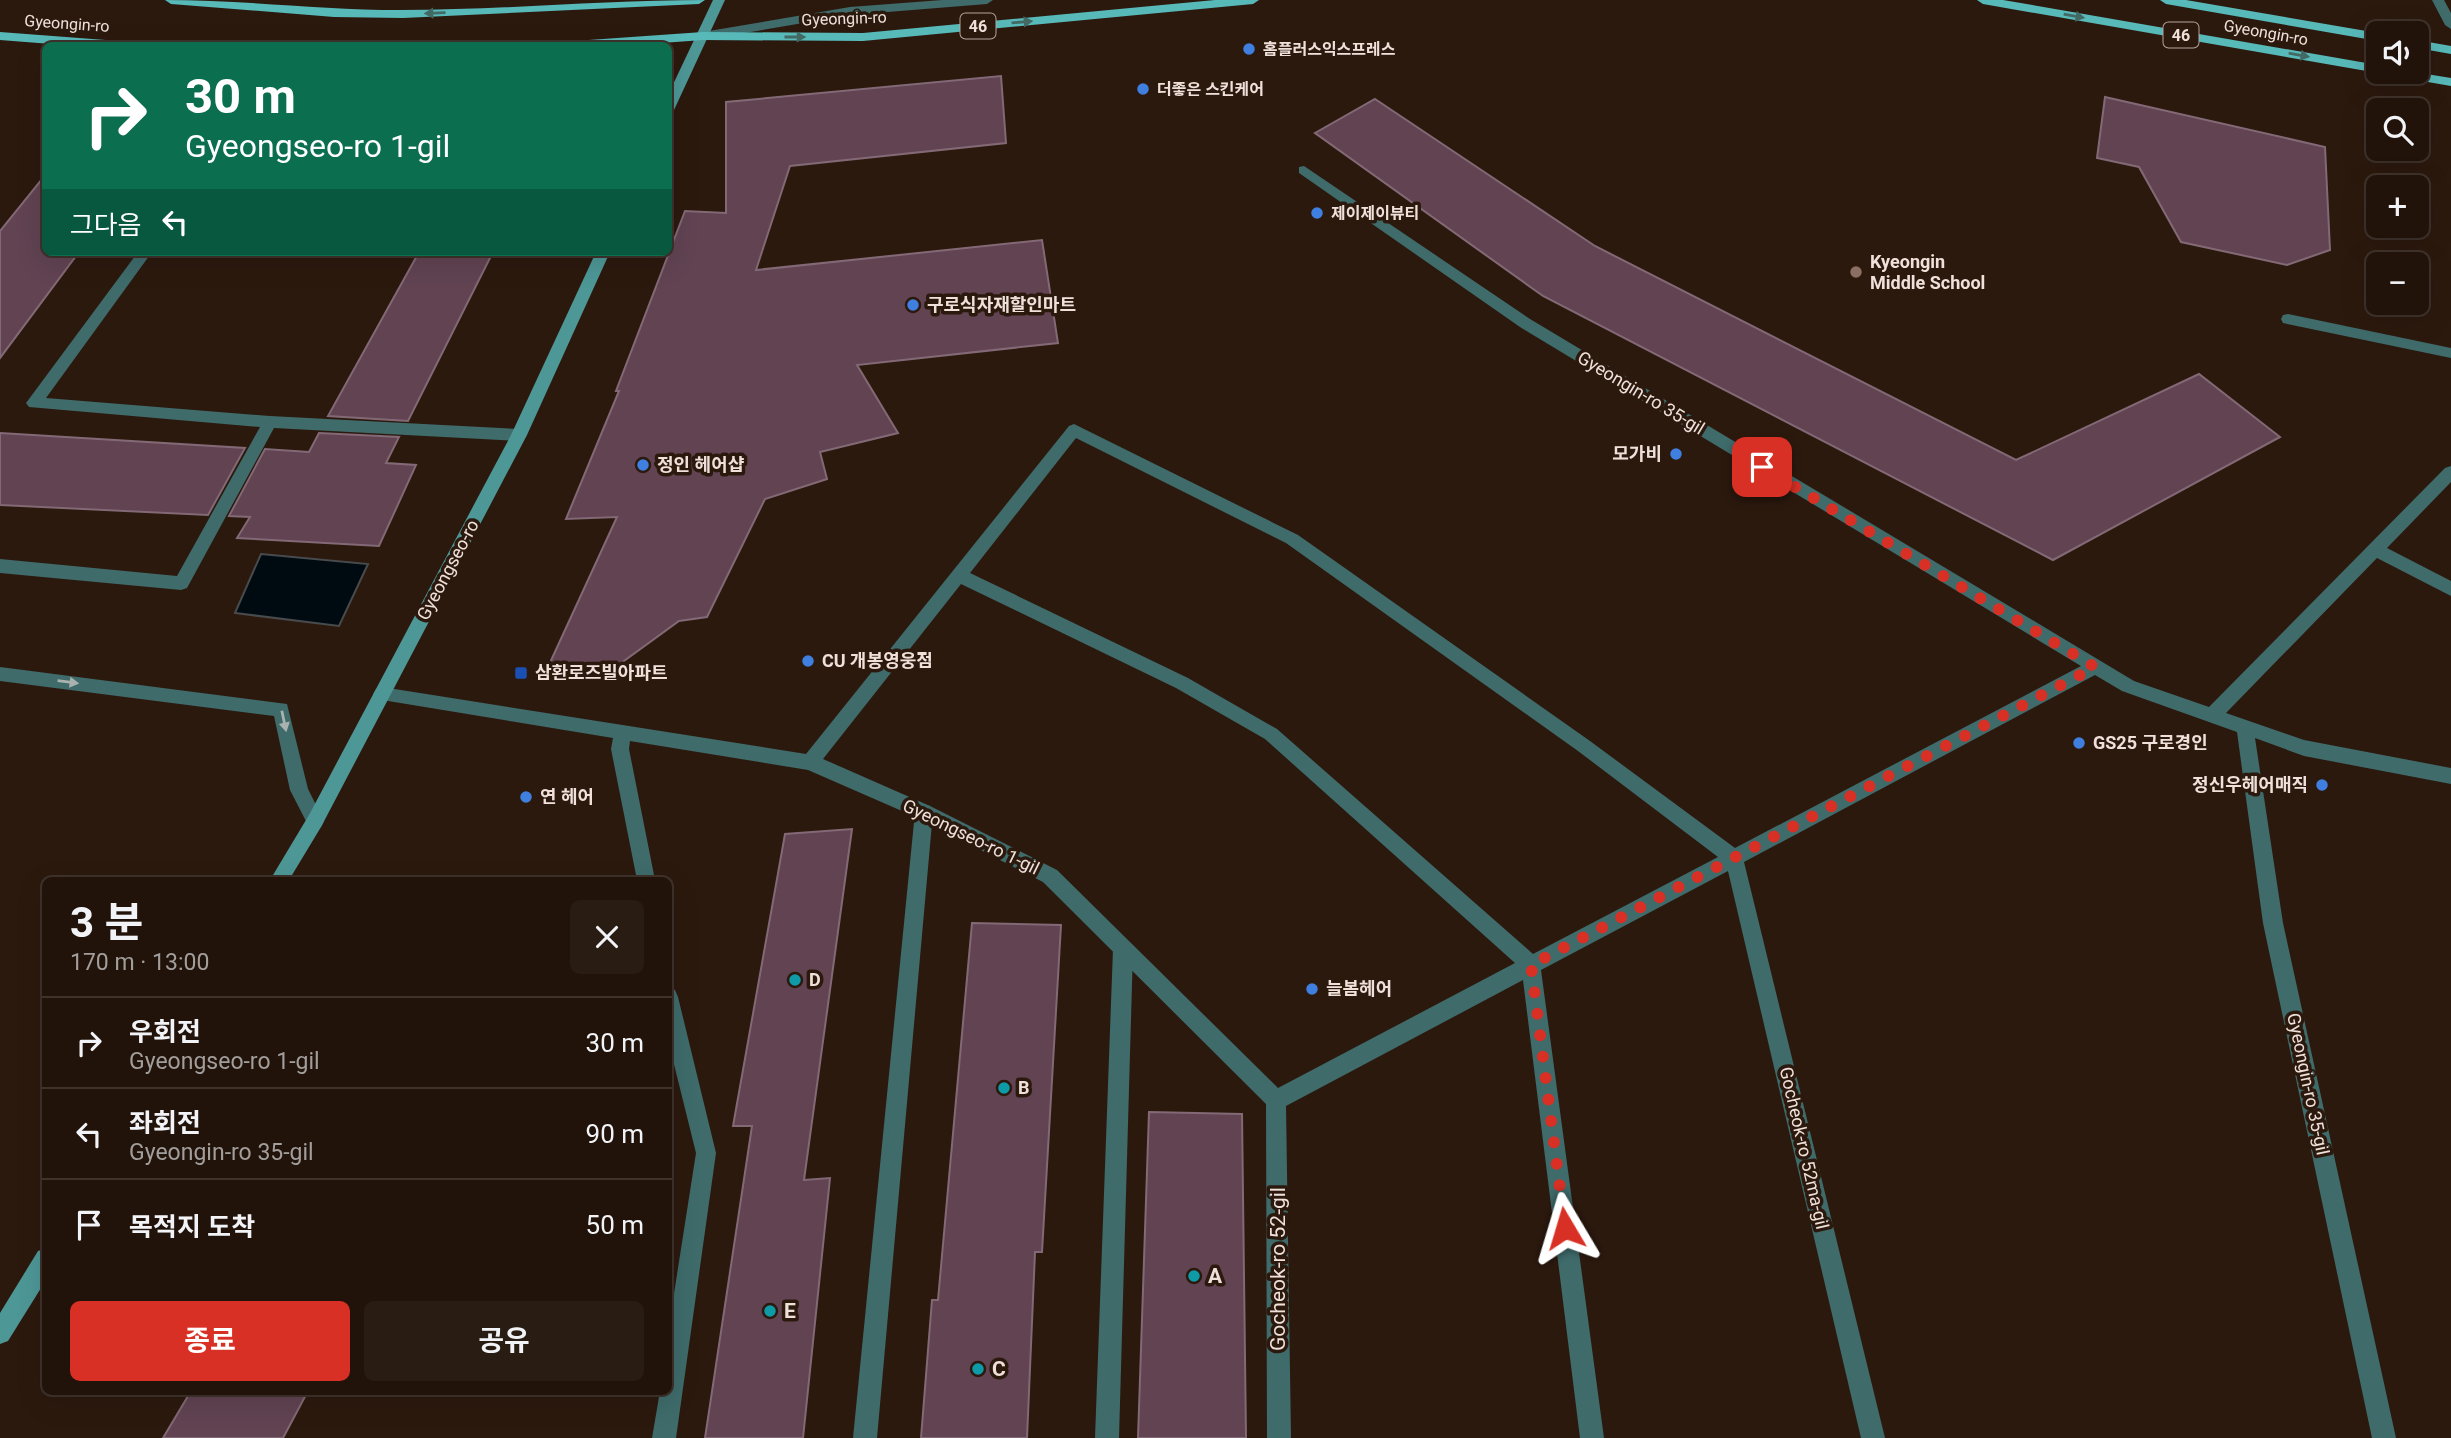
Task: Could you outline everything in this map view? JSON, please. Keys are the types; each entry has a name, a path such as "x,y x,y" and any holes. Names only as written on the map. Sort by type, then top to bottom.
{"main road":[{"path":"171,0 334,13 403,14 699,0"},
{"path":"672,102 719,0"},
{"name":"Gyeongin-ro","path":"617,42 703,36 863,37 1253,0"},
{"name":"Gyeongin-ro","path":"1983,0 2018,3 2366,67"},
{"name":"Gyeongin-ro","path":"2166,0 2366,35"},
{"name":"Gyeongin-ro","path":"0,36 79,42"},
{"path":"2429,46 2451,50"},
{"path":"2429,78 2451,82"},
{"name":"Gyeongseo-ro","path":"281,877 315,821 519,435 601,256"},
{"path":"0,1333 42,1265"}],"street":[{"path":"703,36 850,11 988,0"},
{"path":"2438,0 2451,25"},
{"name":"Gyeongin-ro 35-gil","path":"1304,170 1525,323 2128,686 2304,748 2451,776"},
{"path":"142,256 34,402 270,422 519,435"},
{"path":"2288,319 2451,353"},
{"path":"0,566 181,583 270,422"},
{"path":"810,762 1074,430 1292,539 1584,746 1734,858"},
{"path":"2212,716 2451,472"},
{"path":"2375,549 2451,589"},
{"path":"960,576 1182,683 1271,734 1531,965 1592,1438"},
{"path":"1276,1100 2095,667"},
{"path":"0,674 281,709 299,790 315,821"},
{"name":"Gyeongseo-ro 1-gil","path":"382,694 810,762 924,812 1050,876 1276,1100"},
{"name":"Gyeongin-ro 35-gil","path":"2245,727 2273,923 2384,1438"},
{"path":"624,732 620,749 645,877"},
{"path":"865,1438 924,812"},
{"name":"Gocheok-ro 52ma-gil","path":"1734,858 1873,1438"},
{"path":"1108,1438 1123,949"},
{"path":"672,1013 706,1153 672,1384"},
{"name":"Gocheok-ro 52-gil","path":"1276,1100 1279,1438"},
{"path":"664,1438 670,1395"}],"shaded area":[{"path":"261,554 368,564 339,626 235,613"}],"building":[{"path":"1001,76 1006,143 790,166 756,270 1042,240 1058,343 857,365 898,433 820,452 827,479 765,499 707,617 679,621 617,666 548,667 617,517 566,519 619,391 616,391 668,256 672,256 672,245 685,211 726,213 726,102"},
{"path":"2105,97 2325,147 2330,250 2287,265 2181,242 2139,167 2097,158"},
{"path":"1375,99 1595,246 2016,460 2199,374 2280,437 2053,560 1543,296 1315,133"},
{"path":"42,179 42,256 76,256 0,358 0,231"},
{"path":"417,256 491,256 408,421 328,416"},
{"path":"0,433 245,448 208,515 0,505"},
{"path":"319,433 399,437 386,463 416,465 379,546 237,538 250,517 229,516 265,449 309,452"},
{"path":"852,829 804,1180 830,1178 803,1438 705,1438 752,1126 733,1126 785,834"},
{"name":"B","path":"972,923 1061,925 1042,1252 1035,1252 1027,1438 921,1438 932,1300 938,1300"},
{"name":"A","path":"1149,1112 1242,1114 1246,1438 1138,1438"},
{"path":"189,1395 306,1395 283,1438 163,1438"}],"place":[{"name":"홈플러스익스프레스","path":"1249,49"},
{"name":"더좋은 스킨케어","path":"1143,89"},
{"name":"제이제이뷰티","path":"1317,213"},
{"name":"Kyeongin Middle School","path":"1856,272"},
{"name":"구로식자재할인마트","path":"913,305"},
{"name":"모가비","path":"1676,454"},
{"name":"정인 헤어샵","path":"643,465"},
{"name":"CU 개봉영웅점","path":"808,661"},
{"name":"삼환로즈빌아파트","path":"521,673"},
{"name":"GS25 구로경인","path":"2079,743"},
{"name":"정신우헤어매직","path":"2322,785"},
{"name":"연 헤어","path":"526,797"},
{"name":"D","path":"795,980"},
{"name":"늘봄헤어","path":"1312,989"},
{"name":"B","path":"1004,1088"},
{"name":"A","path":"1194,1276"},
{"name":"E","path":"770,1311"},
{"name":"C","path":"978,1369"}],"route":[{"path":"1565,1228 1531,965 2095,667 1762,467"}]}
